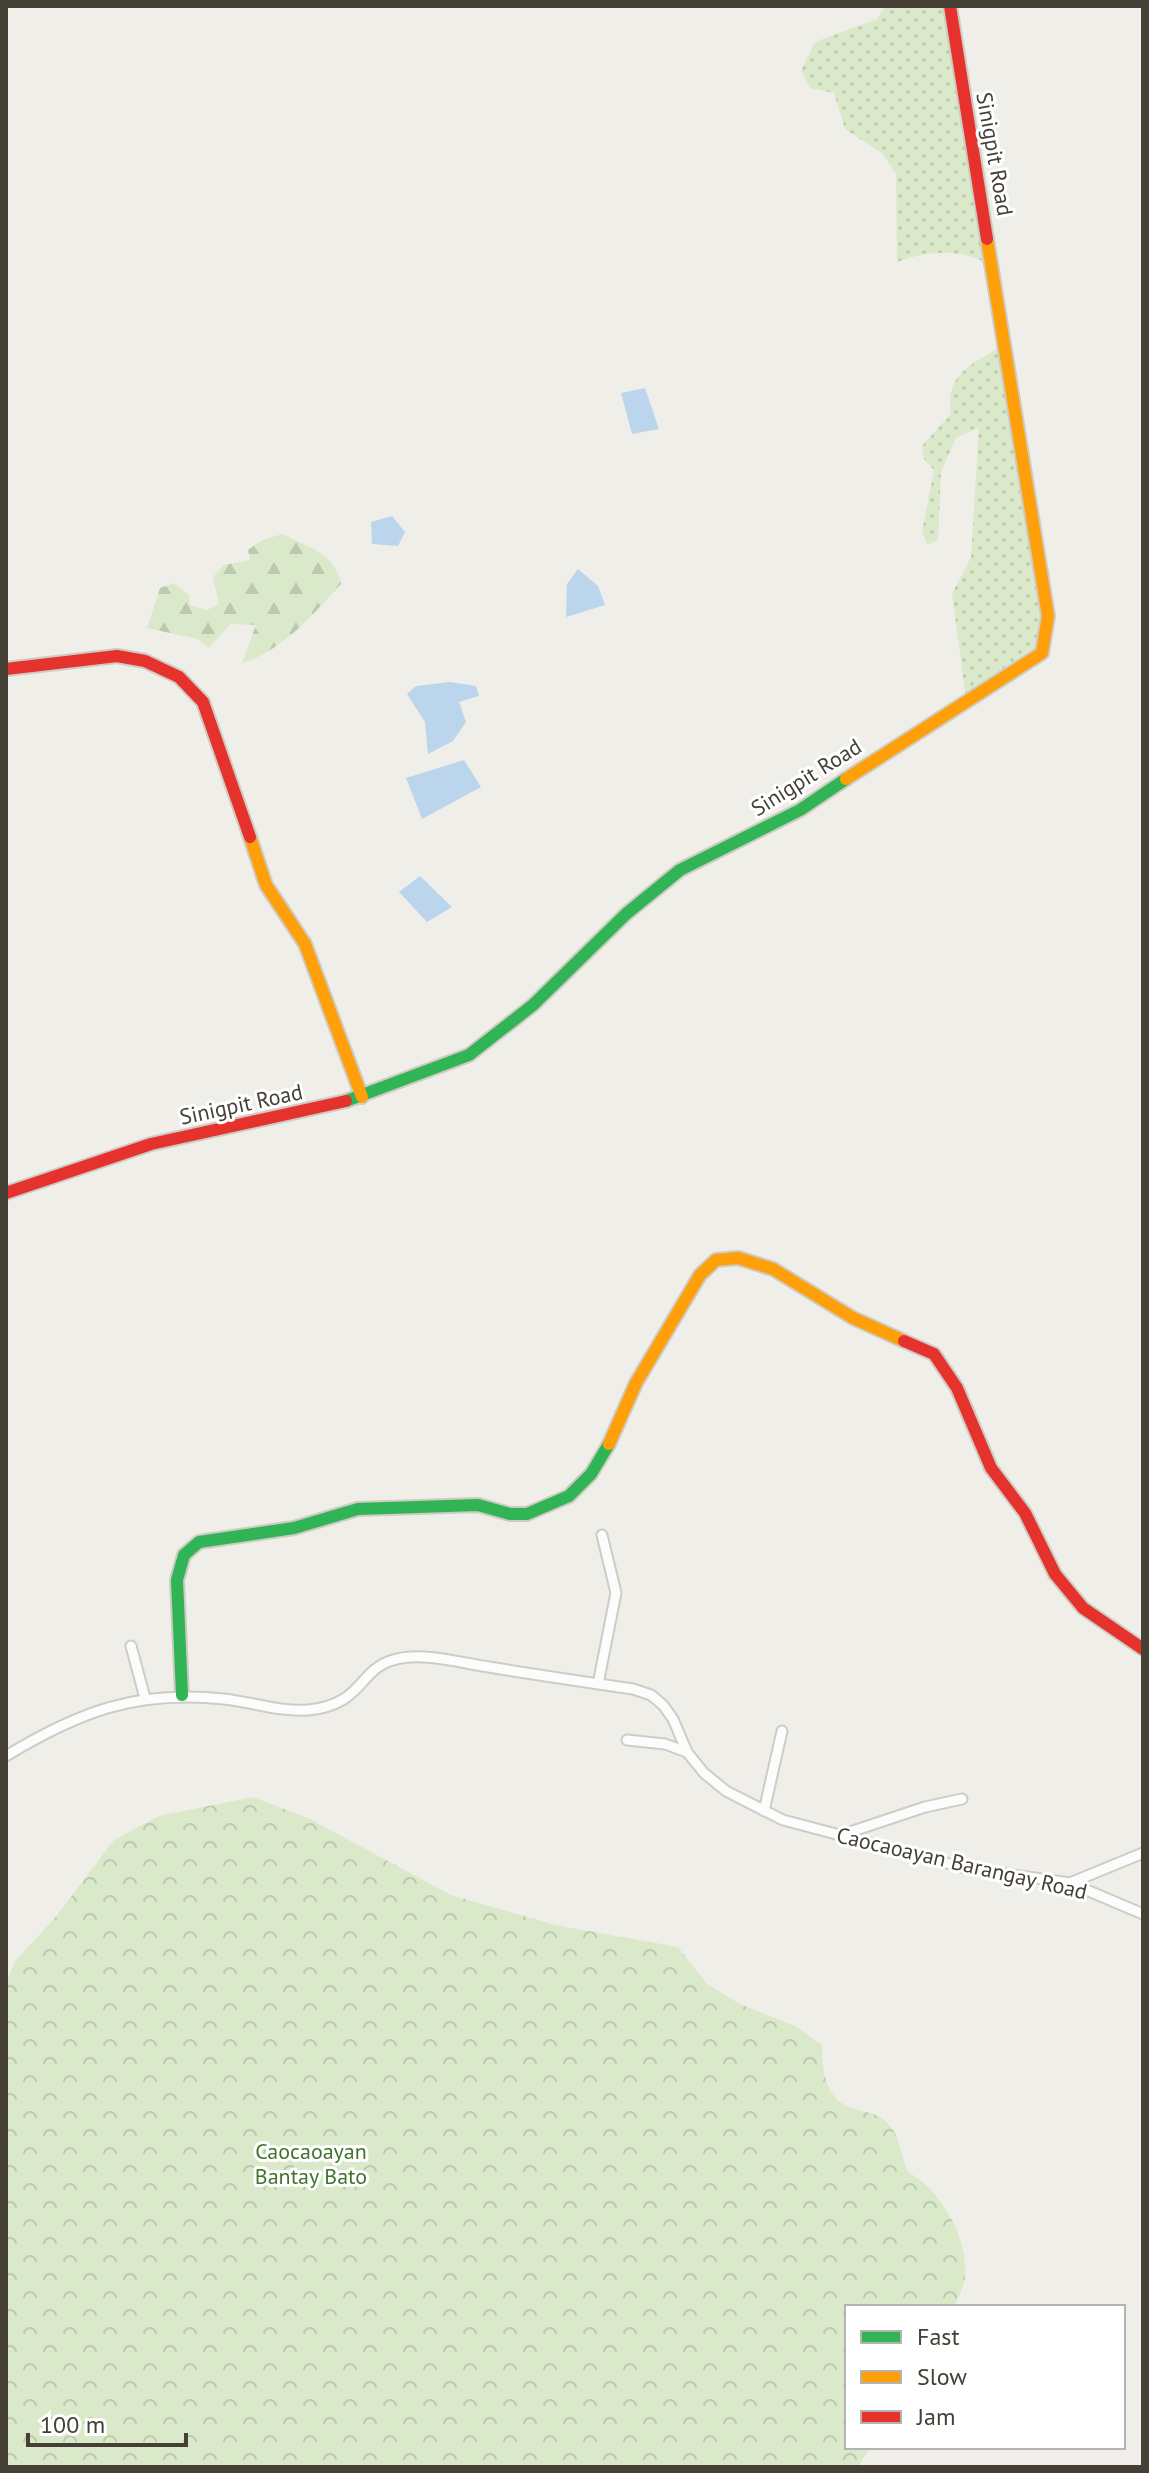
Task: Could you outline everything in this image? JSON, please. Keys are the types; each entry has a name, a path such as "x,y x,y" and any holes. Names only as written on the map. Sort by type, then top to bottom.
{"street":[{"name":"Sinigpit Road","path":"6,1193 151,1144 362,1097 469,1055 533,1005 626,914 680,870 800,810 886,751 1042,653 1048,616 950,6"},
{"path":"6,669 28,670 125,654 156,664 193,686 203,702 266,885 305,944 362,1097"},
{"path":"182,1695 177,1580 180,1562 191,1548 207,1540 294,1528 358,1509 478,1505 510,1514 527,1514 550,1507 569,1496 591,1474 611,1442 636,1383 670,1323 709,1264 726,1257 773,1269 872,1328 934,1354 957,1388 991,1468 1025,1513 1055,1574 1083,1608 1143,1649"},
{"path":"598,1684 616,1593 602,1535"},
{"path":"131,1646 145,1698"},
{"name":"Caocaoayan Barangay Road","path":"6,1756 95,1710 145,1698 182,1695 285,1710 328,1707 346,1700 360,1689 377,1667 410,1657 598,1684 651,1695 673,1719 687,1752 704,1773 726,1791 764,1811 965,1868 1070,1883 1143,1914"},
{"path":"764,1811 782,1731"},
{"path":"627,1740 665,1744 687,1752"},
{"path":"841,1835 925,1807 962,1799"},
{"path":"1070,1883 1143,1853"}],"green space":[{"path":"885,6 947,6 992,266 969,256 945,253 921,255 897,262 896,174 883,154 845,129 834,93 810,88 801,71 815,42 877,19"},
{"path":"1001,346 1046,617 1039,653 966,698 952,594 971,557 979,427 956,438 941,472 938,540 928,545 922,532 934,470 924,459 922,446 951,414 952,389 962,372"},
{"path":"283,534 326,557 342,583 297,630 271,649 242,663 256,625 230,624 209,648 198,639 147,628 160,588 174,583 189,595 190,605 207,610 219,604 213,577 224,565 250,560 248,550 262,540"},
{"name":"Caocaoayan Bantay Bato","path":"253,1797 308,1818 451,1895 555,1925 678,1947 707,1984 740,2004 795,2026 822,2045 825,2076 832,2093 838,2101 875,2115 890,2126 908,2172 931,2191 950,2217 965,2262 964,2281 955,2305 845,2305 845,2449 869,2449 858,2467 6,2467 6,1983 15,1961 55,1918 114,1840 159,1816"}],"water":[{"path":"645,388 659,429 632,434 621,393"},
{"path":"392,516 405,532 398,546 372,544 371,522"},
{"path":"578,569 598,586 605,605 566,617 567,584"},
{"path":"450,682 476,686 479,696 459,702 466,722 453,741 428,754 425,722 407,694 416,686"},
{"path":"464,760 481,787 422,819 406,778"},
{"path":"420,876 452,907 427,922 399,892"}],"traffic: fast":[{"path":"346,1101 469,1055 533,1005 626,914 680,870 800,810 846,779"},
{"path":"182,1695 177,1580 184,1555 199,1542 294,1528 358,1509 478,1505 510,1514 527,1514 569,1496 591,1474 609,1444"}],"traffic: slow":[{"path":"846,779 1042,653 1048,616 987,239"},
{"path":"250,837 266,885 305,944 362,1097"},
{"path":"609,1444 636,1383 700,1275 716,1260 738,1258 773,1269 853,1318 904,1341"}],"traffic: jam":[{"path":"950,6 987,239"},
{"path":"6,669 117,656 145,661 179,677 203,702 250,837"},
{"path":"6,1193 151,1144 346,1101"},
{"path":"904,1341 934,1354 957,1388 991,1468 1025,1513 1055,1574 1083,1608 1143,1649"}]}
